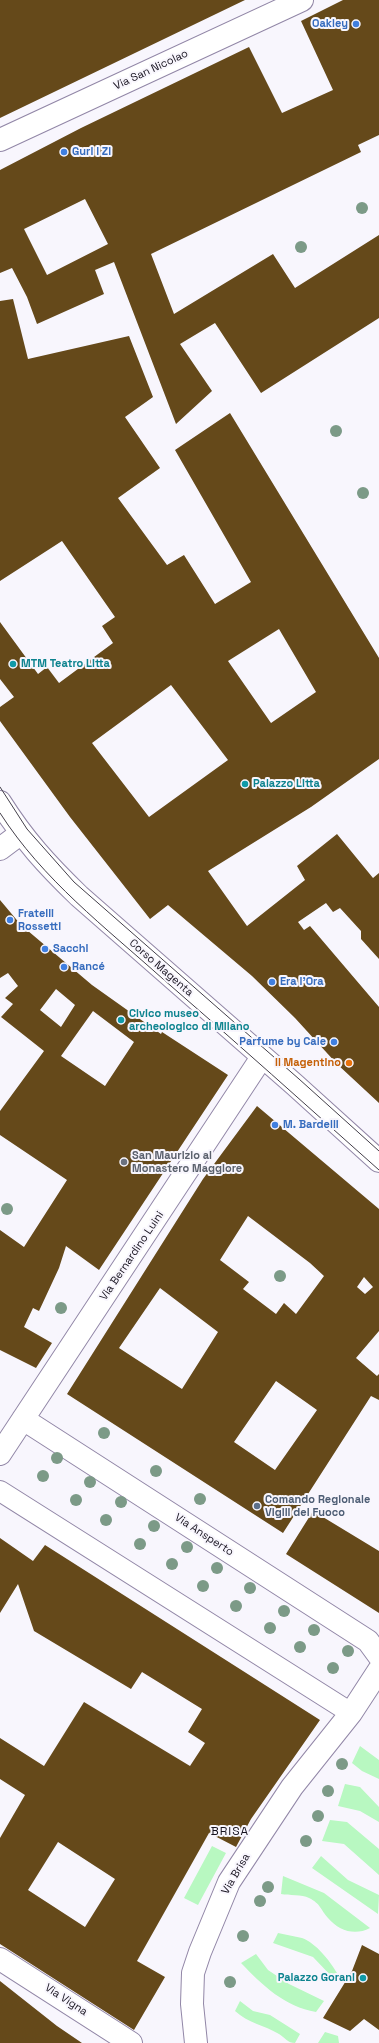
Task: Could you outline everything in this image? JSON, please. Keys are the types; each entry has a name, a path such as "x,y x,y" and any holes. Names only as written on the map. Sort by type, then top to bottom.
{"street":[{"name":"Via San Nicolao","path":"0,140 302,0"},
{"name":"Corso Magenta","path":"0,802 10,833 79,896 379,1161"},
{"path":"0,849 10,833"},
{"name":"Via Bernardino Luini","path":"0,1454 146,1236 262,1057"},
{"name":"Via Ansperto","path":"23,1418 368,1641 379,1656"},
{"path":"0,1491 351,1713"},
{"name":"Via Brisa","path":"196,2043 192,2004 193,1973 229,1882 292,1787 351,1713 379,1670"},
{"name":"Via Vigna","path":"0,1958 131,2043"}],"green space":[{"path":"360,1746 379,1760 379,1779 362,1771 352,1763"},
{"path":"345,1784 360,1787 379,1807 379,1822 360,1811 338,1806"},
{"path":"330,1820 347,1822 379,1849 379,1875 344,1844 322,1841"},
{"path":"212,1846 226,1853 198,1905 184,1898"},
{"path":"321,1856 348,1880 379,1895 378,1914 312,1868"},
{"path":"283,1876 324,1893 370,1928 359,1932 342,1929 325,1915 313,1900 303,1896 281,1894"},
{"path":"278,1933 302,1938 317,1948 331,1963 337,1973 334,1979 313,1957 273,1943"},
{"path":"256,1954 268,1970 289,1984 324,2001 316,2012 284,2000 266,1987 241,1963"},
{"path":"240,2001 253,2011 270,2015 300,2034 295,2043 288,2041 279,2034 240,2015 235,2011"},
{"path":"325,2032 338,2036 339,2043 318,2043"}],"building":[{"path":"0,0 245,0 0,118"},
{"path":"343,0 379,0 379,135 358,145 361,152 151,254 174,314 273,254 295,288 379,235 379,318 261,393 215,323 180,344 212,391 176,424 114,262 95,270 104,294 37,324 27,297 12,268 0,273 0,170 81,128 249,47 282,113 333,90 301,21","holes":["85,199 108,244 47,275 24,229"]},
{"path":"13,299 28,359 129,336 153,397 125,417 160,468 118,498 167,565 184,555 215,604 251,582 175,450 230,413 379,658 379,759 311,807 208,871 247,926 305,880 297,866 337,834 373,878 379,873 379,959 361,939 361,931 340,908 333,912 326,903 298,922 304,930 310,926 379,1007 379,1103 337,1064 295,1018 252,976 168,905 150,919 70,817 0,721 0,707 14,697 0,679 0,622 38,674 47,667 59,683 113,643 102,626 115,617 62,541 0,581 0,301","holes":["279,629 316,692 271,723 228,661","171,685 228,760 149,817 92,743"]},
{"path":"0,900 21,925 92,985 161,1034 162,1032 228,1075 99,1270 66,1246 59,1268 39,1311 33,1308 24,1327 52,1343 36,1368 0,1350 0,1230 24,1247 67,1180 0,1135 0,1111 44,1051 1,1017 13,1004 5,998 18,986 8,973 0,978","holes":["56,989 75,1005 61,1027 40,1010","93,1011 134,1042 105,1086 61,1056"]},
{"path":"257,1106 379,1209 379,1331 356,1358 377,1376 379,1374 379,1400 371,1396 283,1533 67,1394 203,1179","holes":["248,1216 310,1263 324,1276 296,1314 284,1303 276,1314 243,1289 249,1282 220,1260","364,1277 373,1287 365,1294 357,1287","160,1288 218,1332 182,1389 119,1348","276,1381 317,1410 275,1470 234,1442"]},
{"path":"313,1511 379,1551 379,1613 286,1554"},
{"path":"0,1538 33,1561 45,1545 320,1720 251,1819 236,1847 209,1833 137,1961 165,1977 134,2030 0,1944 0,1838 25,1795 0,1779 0,1738 44,1766 84,1702 190,1766 205,1743 188,1732 202,1709 142,1672 131,1689 34,1631 18,1584 0,1613","holes":["58,1842 115,1879 85,1927 28,1890"]},
{"path":"362,1945 379,1954 379,2030 364,2019 350,2031 323,2018 352,1971"},
{"path":"0,1981 57,2026 82,2043 0,2043"}],"tram line":[{"path":"0,787 27,829 74,882 379,1151"},
{"path":"0,813 35,860 76,902 379,1170"}],"place":[{"name":"Oakley","path":"356,24"},
{"name":"Guri I Zi","path":"64,152"},
{"name":"MTM Teatro Litta","path":"13,664"},
{"name":"Palazzo Litta","path":"245,784"},
{"name":"Fratelli Rossetti","path":"10,920"},
{"name":"Sacchi","path":"45,949"},
{"name":"Rancé","path":"64,967"},
{"name":"Era l'Ora","path":"272,982"},
{"name":"Civico museo archeologico di Milano","path":"121,1020"},
{"name":"Parfume by Cale","path":"334,1042"},
{"name":"Il Magentino","path":"349,1063"},
{"name":"M. Bardelli","path":"275,1125"},
{"name":"San Maurizio al Monastero Maggiore","path":"124,1162"},
{"name":"Comando Regionale Vigili del Fuoco","path":"257,1506"},
{"name":"Palazzo Gorani","path":"363,1978"}],"district":[{"name":"BRISA","path":"230,1832"}]}
